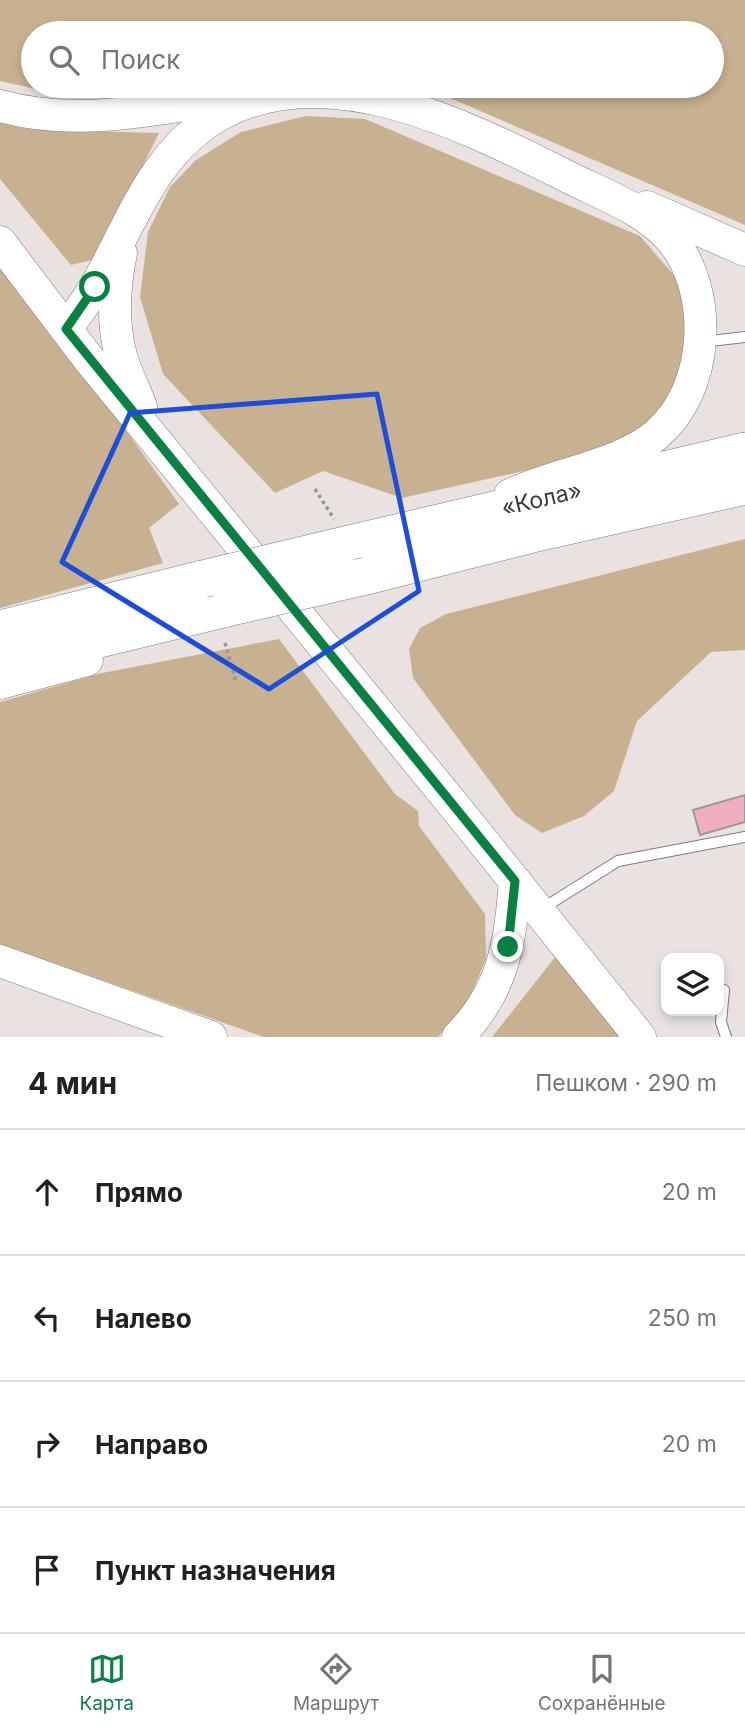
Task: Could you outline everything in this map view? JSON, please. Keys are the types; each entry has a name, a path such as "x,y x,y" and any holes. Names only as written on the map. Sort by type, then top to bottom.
{"highway":[{"name":"«Кола»","path":"0,629 203,579 337,533 471,514 745,451"},
{"name":"«Кола»","path":"226,626 366,576 532,534 745,486"},
{"path":"0,663 226,626"}],"main road":[{"path":"0,106 42,114 87,115 137,112 230,98"},
{"path":"66,329 95,287 143,192 165,163 191,136 216,117 261,98"},
{"path":"370,98 437,118 531,158 643,215 670,239 693,284 699,314 699,342 691,382 684,400 657,434 625,454 524,488 471,514"},
{"path":"564,176 664,214 745,250"},
{"path":"128,221 116,283 116,330 126,371 152,434"},
{"path":"0,242 66,329 640,1037"},
{"path":"0,683 166,637 226,626"},
{"path":"458,1037 481,1010 497,982 508,947 515,881"},
{"path":"2,961 211,1037"}],"lane":[{"path":"699,342 745,337"},
{"path":"539,911 618,861 745,837"},
{"path":"722,1016 726,1037"}],"path":[{"path":"315,489 337,533"},
{"path":"226,626 236,682"}],"highlighted area":[{"path":"377,394 419,591 269,689 62,562 130,413"}],"shaded area":[{"path":"0,0 745,0 745,225 450,98 724,98 724,21 21,21 21,86 0,81"},
{"path":"306,116 365,119 640,236 679,281 689,341 674,400 638,440 573,460 402,498 323,471 275,493 163,374 140,297 148,232 170,187 196,160 241,132"},
{"path":"0,121 43,130 159,133 96,259 71,265 0,179"},
{"path":"0,256 179,504 149,528 163,563 0,608"},
{"path":"745,539 745,650 711,652 637,721 614,791 584,816 542,833 515,815 413,678 409,649 420,628 446,614"},
{"path":"279,639 395,794 418,811 419,826 485,914 486,959 466,1006 438,1037 264,1037 0,944 0,702 102,673"},
{"path":"556,956 621,1037 492,1037"}],"building":[{"path":"745,795 745,822 700,835 693,810"}],"route":[{"path":"95,287 66,329 515,881 508,947"}]}
